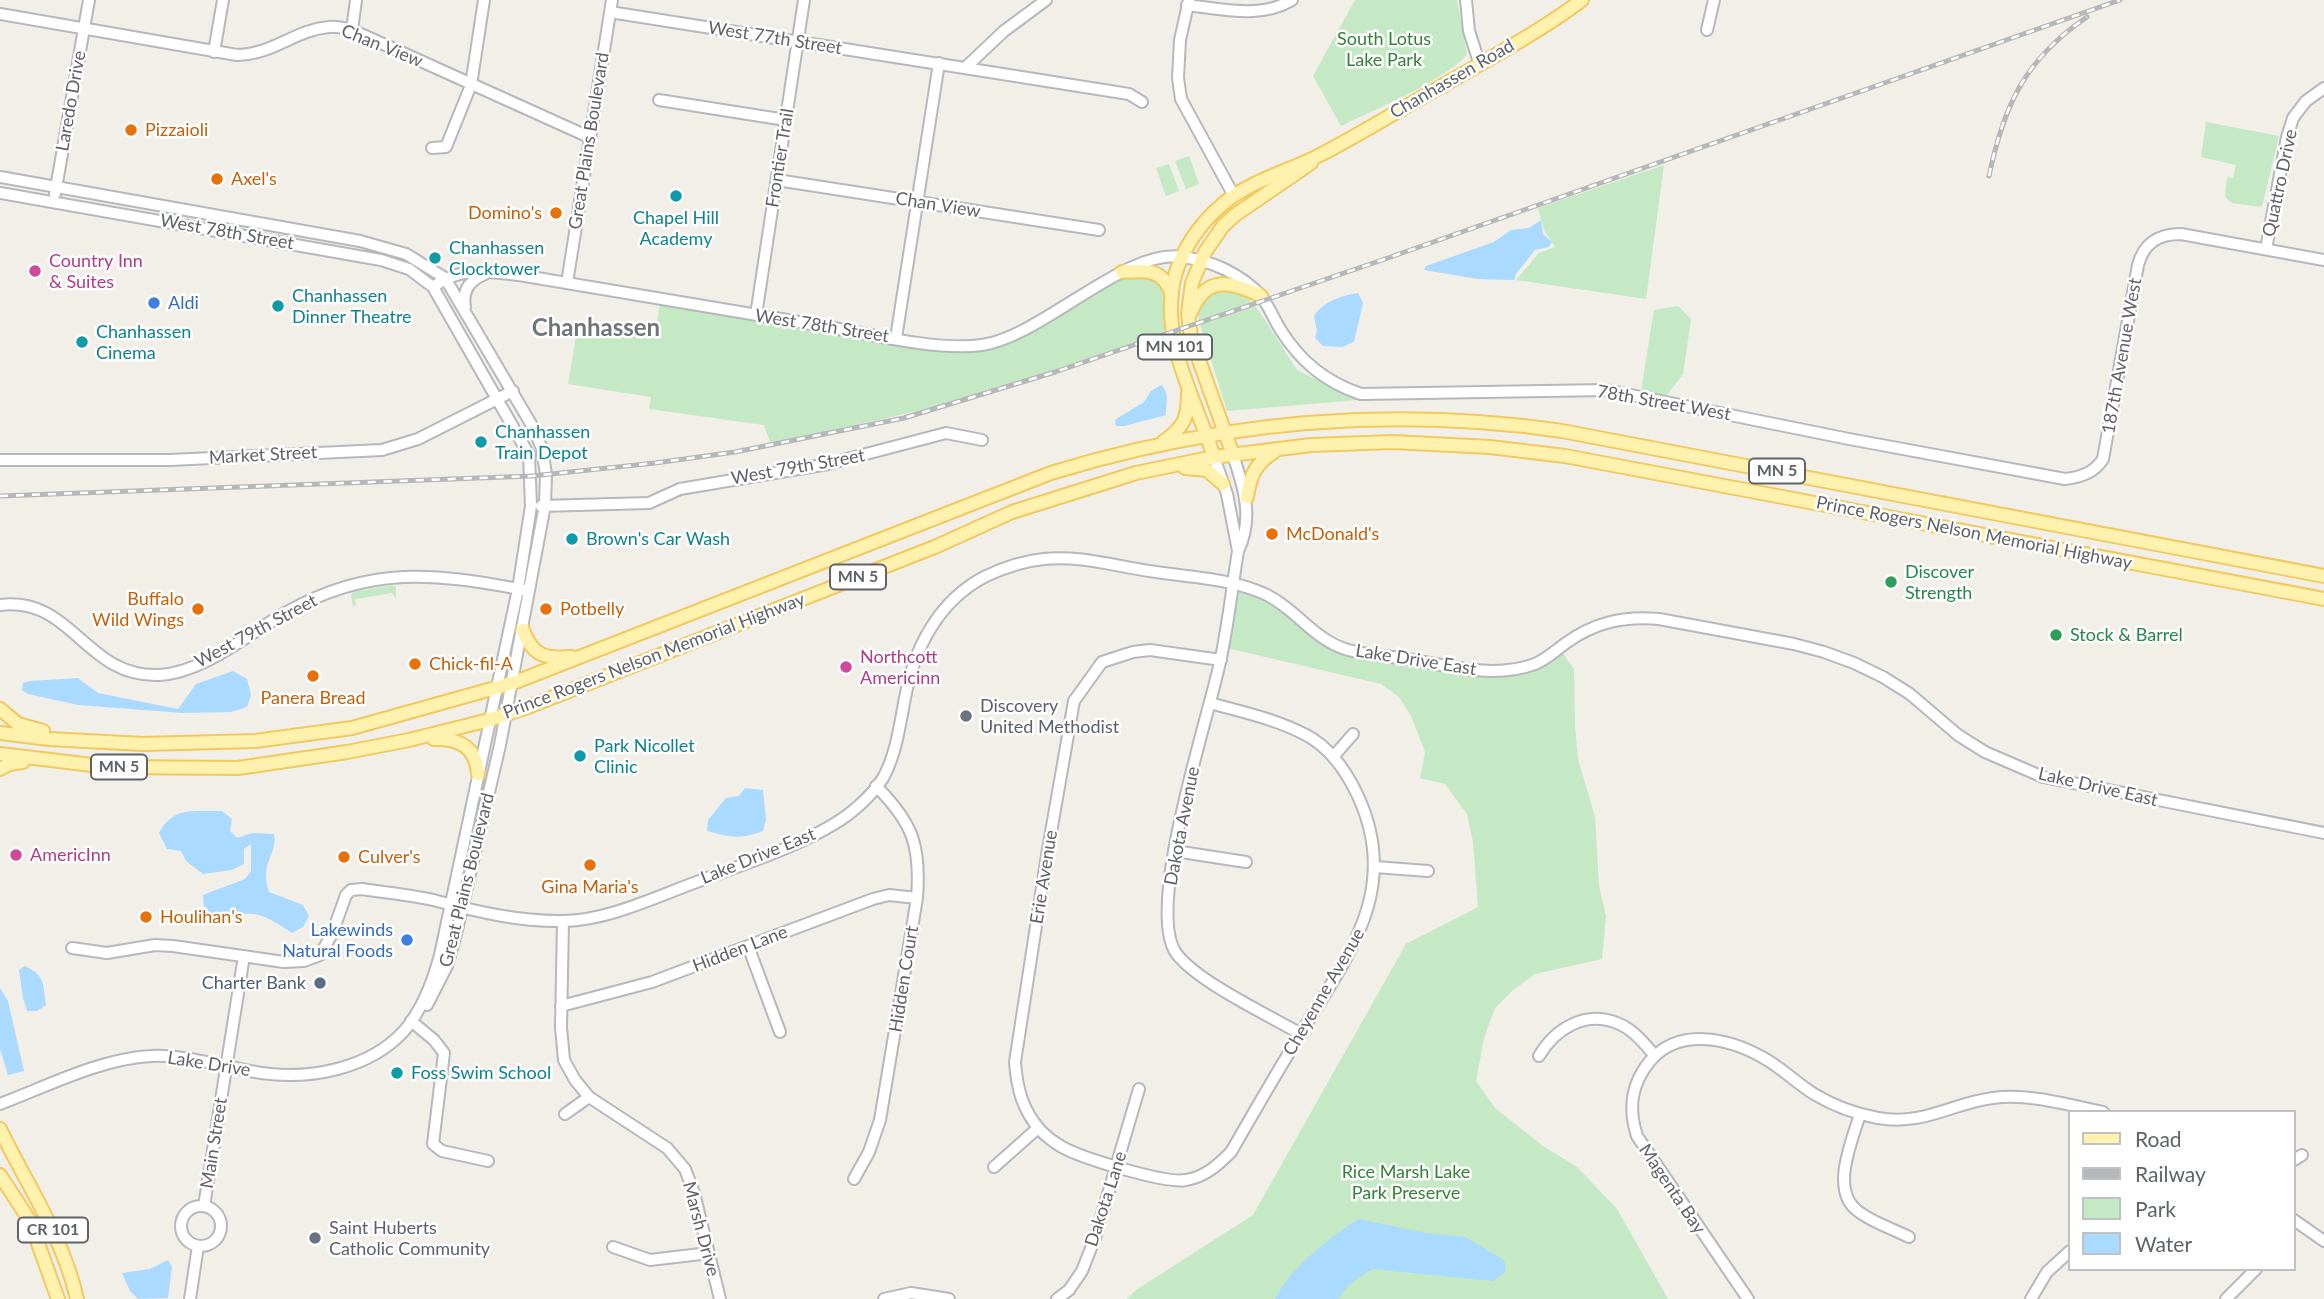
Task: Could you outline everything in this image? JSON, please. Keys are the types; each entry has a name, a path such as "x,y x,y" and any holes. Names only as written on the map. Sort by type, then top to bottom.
{"main road":[{"name":"Chanhassen Road","path":"1214,457 1188,386 1172,331 1172,295 1182,256 1202,225 1234,196 1285,169 1320,155 1480,65 1582,0"},
{"name":"Chanhassen Road","path":"1233,455 1197,357 1188,319 1189,294 1200,261 1216,235 1235,215 1302,171 1320,155"},
{"path":"1122,272 1156,273 1168,285 1172,295"},
{"path":"1188,319 1199,296 1214,285 1239,286 1261,296"},
{"path":"1160,444 1183,425 1188,409 1188,386"},
{"name":"Prince Rogers Nelson Memorial Highway","path":"0,733 143,744 255,741 352,728 513,684 1019,484 1082,464 1207,435 1343,420 1434,419 1509,424 1601,438 2324,576"},
{"name":"Prince Rogers Nelson Memorial Highway","path":"0,754 109,767 238,768 409,740 507,715 937,546 1012,512 1101,483 1157,469 1214,457 1311,445 1393,442 1490,447 1565,456 2324,599"},
{"path":"1247,497 1254,468 1265,457 1280,449"},
{"path":"1157,469 1207,470 1223,484"},
{"path":"2222,555 2324,570"},
{"path":"523,630 530,646 541,655 560,658 597,652"},
{"path":"0,709 18,724 88,741"},
{"path":"409,740 441,739 460,742 472,752 478,774"},
{"path":"0,769 20,762 54,762"},
{"name":"CR 101","path":"0,1129 48,1218 62,1250 76,1299"},
{"name":"CR 101","path":"0,1175 30,1221 58,1299"}],"street":[{"name":"Laredo Drive","path":"54,202 89,0"},
{"path":"215,52 223,0"},
{"path":"352,30 356,0"},
{"path":"432,148 446,147 471,85 484,0"},
{"name":"Great Plains Boulevard","path":"567,283 612,0"},
{"name":"Frontier Trail","path":"756,315 804,0"},
{"path":"966,67 988,45 1046,0"},
{"path":"1234,196 1181,99 1178,78 1180,40 1188,2 1257,11 1276,8 1292,0"},
{"path":"1466,0 1469,31 1480,65"},
{"path":"1707,30 1714,0"},
{"name":"West 77th Street","path":"610,12 966,67"},
{"name":"Chan View","path":"0,15 215,52 252,54 268,50 309,31 331,26 352,30 589,137"},
{"path":"896,338 939,63"},
{"path":"966,67 1129,94 1142,102"},
{"name":"Quattro Drive","path":"2266,249 2293,118 2306,101 2324,88"},
{"path":"659,100 786,120"},
{"name":"West 78th Street","path":"0,177 383,246 421,261 445,278"},
{"name":"Chan View","path":"777,180 1099,230"},
{"name":"West 78th Street","path":"0,193 381,260 409,270 433,287 445,278 466,272 491,273 962,347 1007,339 1122,272 1156,259 1182,256"},
{"name":"187th Avenue West","path":"2091,472 2098,466 2106,450 2141,253 2154,240 2170,234 2266,249"},
{"path":"2266,249 2324,260"},
{"path":"1182,256 1200,261"},
{"name":"78th Street West","path":"1200,261 1236,276 1261,296 1302,359 1316,372 1341,387 1361,394 1606,390 2052,477 2078,478 2091,472"},
{"path":"465,309 463,298 469,284 478,277 491,273"},
{"name":"Great Plains Boulevard","path":"411,1021 425,1009 436,992 447,966 463,908 507,715 545,505 546,474 542,449 534,429 445,278"},
{"name":"Great Plains Boulevard","path":"411,1021 434,978 518,589 531,506 529,456 433,287"},
{"name":"Market Street","path":"0,460 170,460 383,450 418,439 513,391"},
{"name":"West 79th Street","path":"531,506 649,503 680,489 828,464 946,433 982,440"},
{"name":"Dakota Avenue","path":"1172,946 1167,932 1166,916 1175,851 1187,784 1221,660 1238,551 1245,530 1247,497 1233,455"},
{"name":"Dakota Avenue","path":"1214,457 1238,551"},
{"name":"Lake Drive East","path":"244,956 284,962 303,961 320,955 332,934 346,895 351,890 362,889 436,901 450,906 530,920 587,919 633,905 803,840 837,823 867,798 883,777 897,736 918,649 937,616 983,577 1009,567 1045,559 1082,561 1233,584 1275,599 1324,639 1347,649 1478,670 1508,670 1535,663 1581,632 1619,619 1639,617 1794,645 1824,652 1883,677 1910,694 1958,735 2013,766 2043,777 2324,833"},
{"name":"West 79th Street","path":"0,605 31,608 52,615 111,665 128,672 161,675 177,672 211,658 288,611 331,591 359,583 382,578 443,577 530,591"},
{"name":"Erie Avenue","path":"1118,1166 1063,1148 1038,1128 1025,1109 1017,1088 1016,1062 1074,701 1102,662 1133,652 1150,650 1221,660"},
{"name":"Cheyenne Avenue","path":"1118,1166 1165,1180 1186,1180 1205,1174 1231,1152 1338,973 1366,918 1375,867 1375,847 1367,815 1350,778 1333,757 1308,736 1283,724 1210,703"},
{"path":"1333,757 1353,734"},
{"name":"Hidden Court","path":"854,1179 870,1152 880,1119 920,866 915,842 902,816 876,786"},
{"path":"1175,851 1246,862"},
{"path":"1375,867 1428,871"},
{"name":"Hidden Lane","path":"561,1006 652,982 889,894 917,898"},
{"name":"Marsh Drive","path":"563,921 561,1006 564,1060 589,1097 667,1148 685,1169 694,1193 719,1299"},
{"path":"72,948 107,953 165,945 244,956"},
{"path":"748,946 779,1032"},
{"path":"1159,951 1172,946 1186,965 1200,976 1301,1034"},
{"name":"Main Street","path":"204,1206 244,956"},
{"path":"1539,1056 1549,1040 1560,1030 1587,1019 1617,1023 1641,1040 1655,1056"},
{"path":"411,1021 444,1053 433,1144 442,1151 488,1161"},
{"name":"Lake Drive","path":"0,1104 124,1059 156,1056 265,1073 296,1075 340,1069 386,1046 404,1031 411,1021"},
{"name":"Magenta Bay","path":"1748,1299 1637,1136 1631,1108 1637,1079 1655,1056 1676,1044 1698,1038 1714,1039 1761,1056 1814,1094 1860,1114"},
{"name":"Dakota Lane","path":"1056,1299 1069,1290 1082,1271 1118,1166 1139,1089"},
{"path":"565,1114 589,1097"},
{"path":"1909,1237 1858,1211 1844,1193 1844,1174 1860,1114 1880,1118 1927,1117 1990,1098 2009,1097 2090,1110"},
{"path":"994,1167 1038,1128"},
{"name":"Main Street","path":"204,1206 218,1215 221,1228 215,1240 198,1246 183,1237 181,1220 186,1211 204,1206"},
{"path":"2296,1225 2324,1241"},
{"path":"190,1299 198,1246"},
{"path":"613,1247 650,1260 709,1253"},
{"path":"2031,1299 2048,1272 2068,1253"},
{"path":"2227,1299 2254,1271"},
{"path":"884,1299 911,1293 949,1299"}],"green space":[{"name":"South Lotus Lake Park","path":"1355,0 1457,0 1467,54 1427,84 1341,126 1313,76"},
{"path":"2206,122 2279,136 2262,207 2232,203 2225,197 2227,177 2233,178 2236,165 2201,157"},
{"path":"1189,156 1199,184 1186,189 1175,161"},
{"path":"1169,164 1179,191 1166,196 1156,168"},
{"path":"1664,165 1646,299 1516,280 1539,253 1555,247 1544,230 1538,208"},
{"path":"1150,271 1172,295 1172,331 969,399 771,445 764,425 649,409 651,397 568,384 577,331 621,339 639,321 657,324 660,299 962,347 1007,339 1122,272"},
{"path":"1217,285 1243,292 1259,311 1297,370 1358,400 1227,411 1198,318 1203,298"},
{"path":"1678,306 1691,319 1683,374 1667,395 1641,391 1654,310"},
{"name":"Rice Marsh Lake Park Preserve","path":"1232,584 1287,609 1315,633 1375,654 1461,675 1493,670 1562,652 1574,669 1578,759 1595,817 1599,886 1606,916 1602,959 1535,974 1512,991 1495,1008 1484,1038 1476,1081 1495,1108 1543,1146 1577,1167 1617,1209 1668,1299 1127,1299 1136,1290 1253,1215 1406,944 1478,907 1473,842 1467,814 1445,784 1420,778 1425,752 1411,716 1399,697 1381,684 1227,648"},
{"path":"392,585 396,587 396,599 392,593 355,599 356,605 353,606 353,592"}],"water":[{"path":"1541,220 1543,234 1552,242 1549,247 1535,250 1514,280 1478,279 1424,270 1426,266 1494,242 1511,230 1529,228"},
{"path":"1358,293 1363,303 1354,342 1342,347 1323,346 1315,338 1317,331 1314,316 1333,300"},
{"path":"1161,385 1167,396 1166,415 1124,426 1115,424 1116,419 1144,402 1151,391"},
{"path":"233,671 247,679 251,695 247,707 231,712 183,713 78,705 28,694 22,690 23,683 30,681 78,678 98,693 178,709 196,684"},
{"path":"745,788 763,790 766,820 763,831 735,837 707,831 708,820 726,798 739,796"},
{"path":"222,811 232,819 230,831 237,838 252,833 274,834 274,848 266,873 269,892 303,905 309,916 303,927 292,933 257,914 209,918 203,895 245,879 251,871 251,844 244,849 244,864 232,870 203,874 186,861 181,851 167,849 159,833 171,818 178,814"},
{"path":"25,966 40,977 43,986 46,1005 37,1011 27,1011 23,998 19,970"},
{"path":"0,988 8,1001 24,1071 8,1075 0,1049"},
{"path":"1359,1219 1425,1233 1465,1237 1504,1260 1506,1271 1493,1281 1373,1269 1349,1285 1339,1299 1275,1299 1291,1276 1312,1254"},
{"path":"168,1260 172,1267 168,1298 138,1299 130,1291 122,1273 150,1269"}],"railway":[{"path":"0,496 532,476 735,452 904,418 1055,372 1385,259 2120,0"},
{"path":"1989,176 2002,127 2020,86 2048,50 2087,17"}],"place":[{"name":"Pizzaioli","path":"131,130"},
{"name":"Axel's","path":"217,179"},
{"name":"Chapel Hill Academy","path":"676,196"},
{"name":"Domino's","path":"556,213"},
{"name":"Chanhassen Clocktower","path":"435,258"},
{"name":"Country Inn & Suites","path":"35,271"},
{"name":"Aldi","path":"154,303"},
{"name":"Chanhassen Dinner Theatre","path":"278,306"},
{"name":"Chanhassen Cinema","path":"82,342"},
{"name":"Chanhassen Train Depot","path":"481,442"},
{"name":"McDonald's","path":"1272,534"},
{"name":"Brown's Car Wash","path":"572,539"},
{"name":"Discover Strength","path":"1891,582"},
{"name":"Buffalo Wild Wings","path":"198,609"},
{"name":"Potbelly","path":"546,609"},
{"name":"Stock & Barrel","path":"2056,635"},
{"name":"Chick-fil-A","path":"415,664"},
{"name":"Northcott Americinn","path":"846,667"},
{"name":"Panera Bread","path":"313,676"},
{"name":"Discovery United Methodist","path":"966,716"},
{"name":"Park Nicollet Clinic","path":"580,756"},
{"name":"AmericInn","path":"16,855"},
{"name":"Culver's","path":"344,857"},
{"name":"Gina Maria's","path":"590,865"},
{"name":"Houlihan's","path":"146,917"},
{"name":"Lakewinds Natural Foods","path":"407,940"},
{"name":"Charter Bank","path":"320,983"},
{"name":"Foss Swim School","path":"397,1073"},
{"name":"Saint Huberts Catholic Community","path":"315,1238"}],"district":[{"name":"Chanhassen","path":"596,328"}]}
